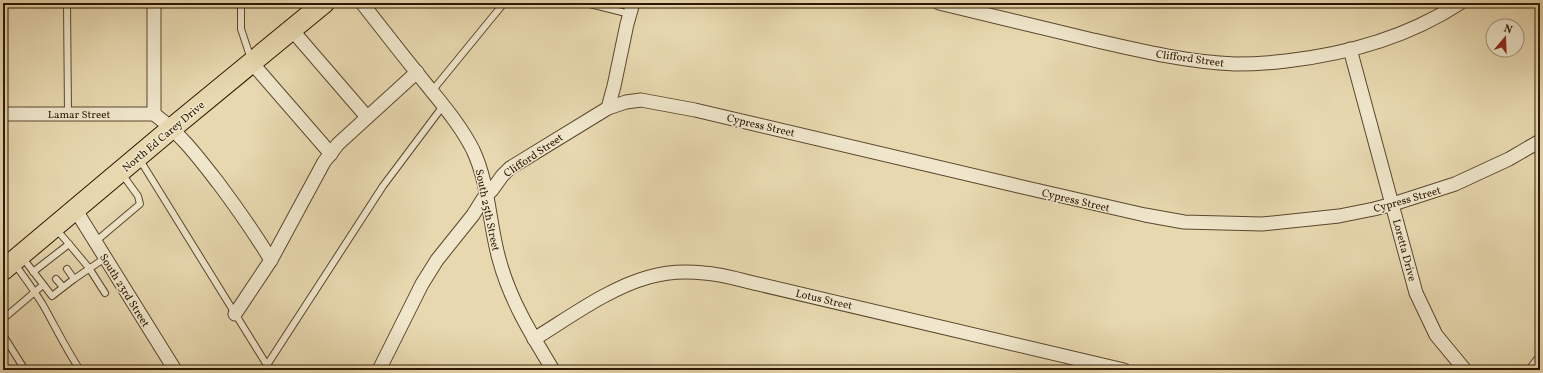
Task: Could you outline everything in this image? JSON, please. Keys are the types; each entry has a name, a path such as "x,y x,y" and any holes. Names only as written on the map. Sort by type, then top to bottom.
{"main road":[{"name":"North Ed Carey Drive","path":"12,263 120,171 324,3"}],"street":[{"path":"154,3 154,114 172,128 192,149 237,208 271,260"},
{"name":"South 25th Street","path":"362,3 453,118 472,149 480,166 503,276 518,311 553,370"},
{"name":"Clifford Street","path":"939,3 1119,46 1196,61 1236,64 1312,58 1381,41 1415,28 1444,14 1460,3"},
{"path":"608,108 632,9"},
{"path":"292,30 367,117"},
{"name":"Loretta Drive","path":"1350,49 1416,292 1436,335 1465,370"},
{"path":"252,62 330,154"},
{"path":"235,314 271,260 324,162 330,154 338,144 417,72"},
{"name":"Cypress Street","path":"608,108 626,102 640,100 695,110 1018,186 1145,215 1184,222 1262,224 1339,216 1393,204 1455,184 1509,159 1540,141"},
{"name":"Clifford Street","path":"379,370 422,284 437,260 502,176 510,168 608,108"},
{"name":"Lamar Street","path":"3,114 154,114"},
{"name":"South 23rd Street","path":"75,209 175,370"},
{"name":"Lotus Street","path":"534,339 602,297 636,281 650,276 668,273 704,273 758,284 1124,370"},
{"path":"1533,370 1540,361"}],"lane":[{"path":"66,3 68,114"},
{"path":"241,3 241,30 252,62"},
{"path":"432,92 504,3"},
{"path":"586,3 632,9"},
{"path":"138,157 269,367 383,186 443,106"},
{"path":"95,242 140,204 138,196 120,171"},
{"path":"54,227 89,268 105,293"},
{"path":"33,272 47,266 57,258 69,244"},
{"path":"12,263 33,272 52,296 74,278 105,258"},
{"path":"12,263 34,293 80,370"},
{"path":"66,269 74,278"},
{"path":"56,279 63,287"},
{"path":"3,319 43,285"},
{"path":"3,335 25,370"}]}
